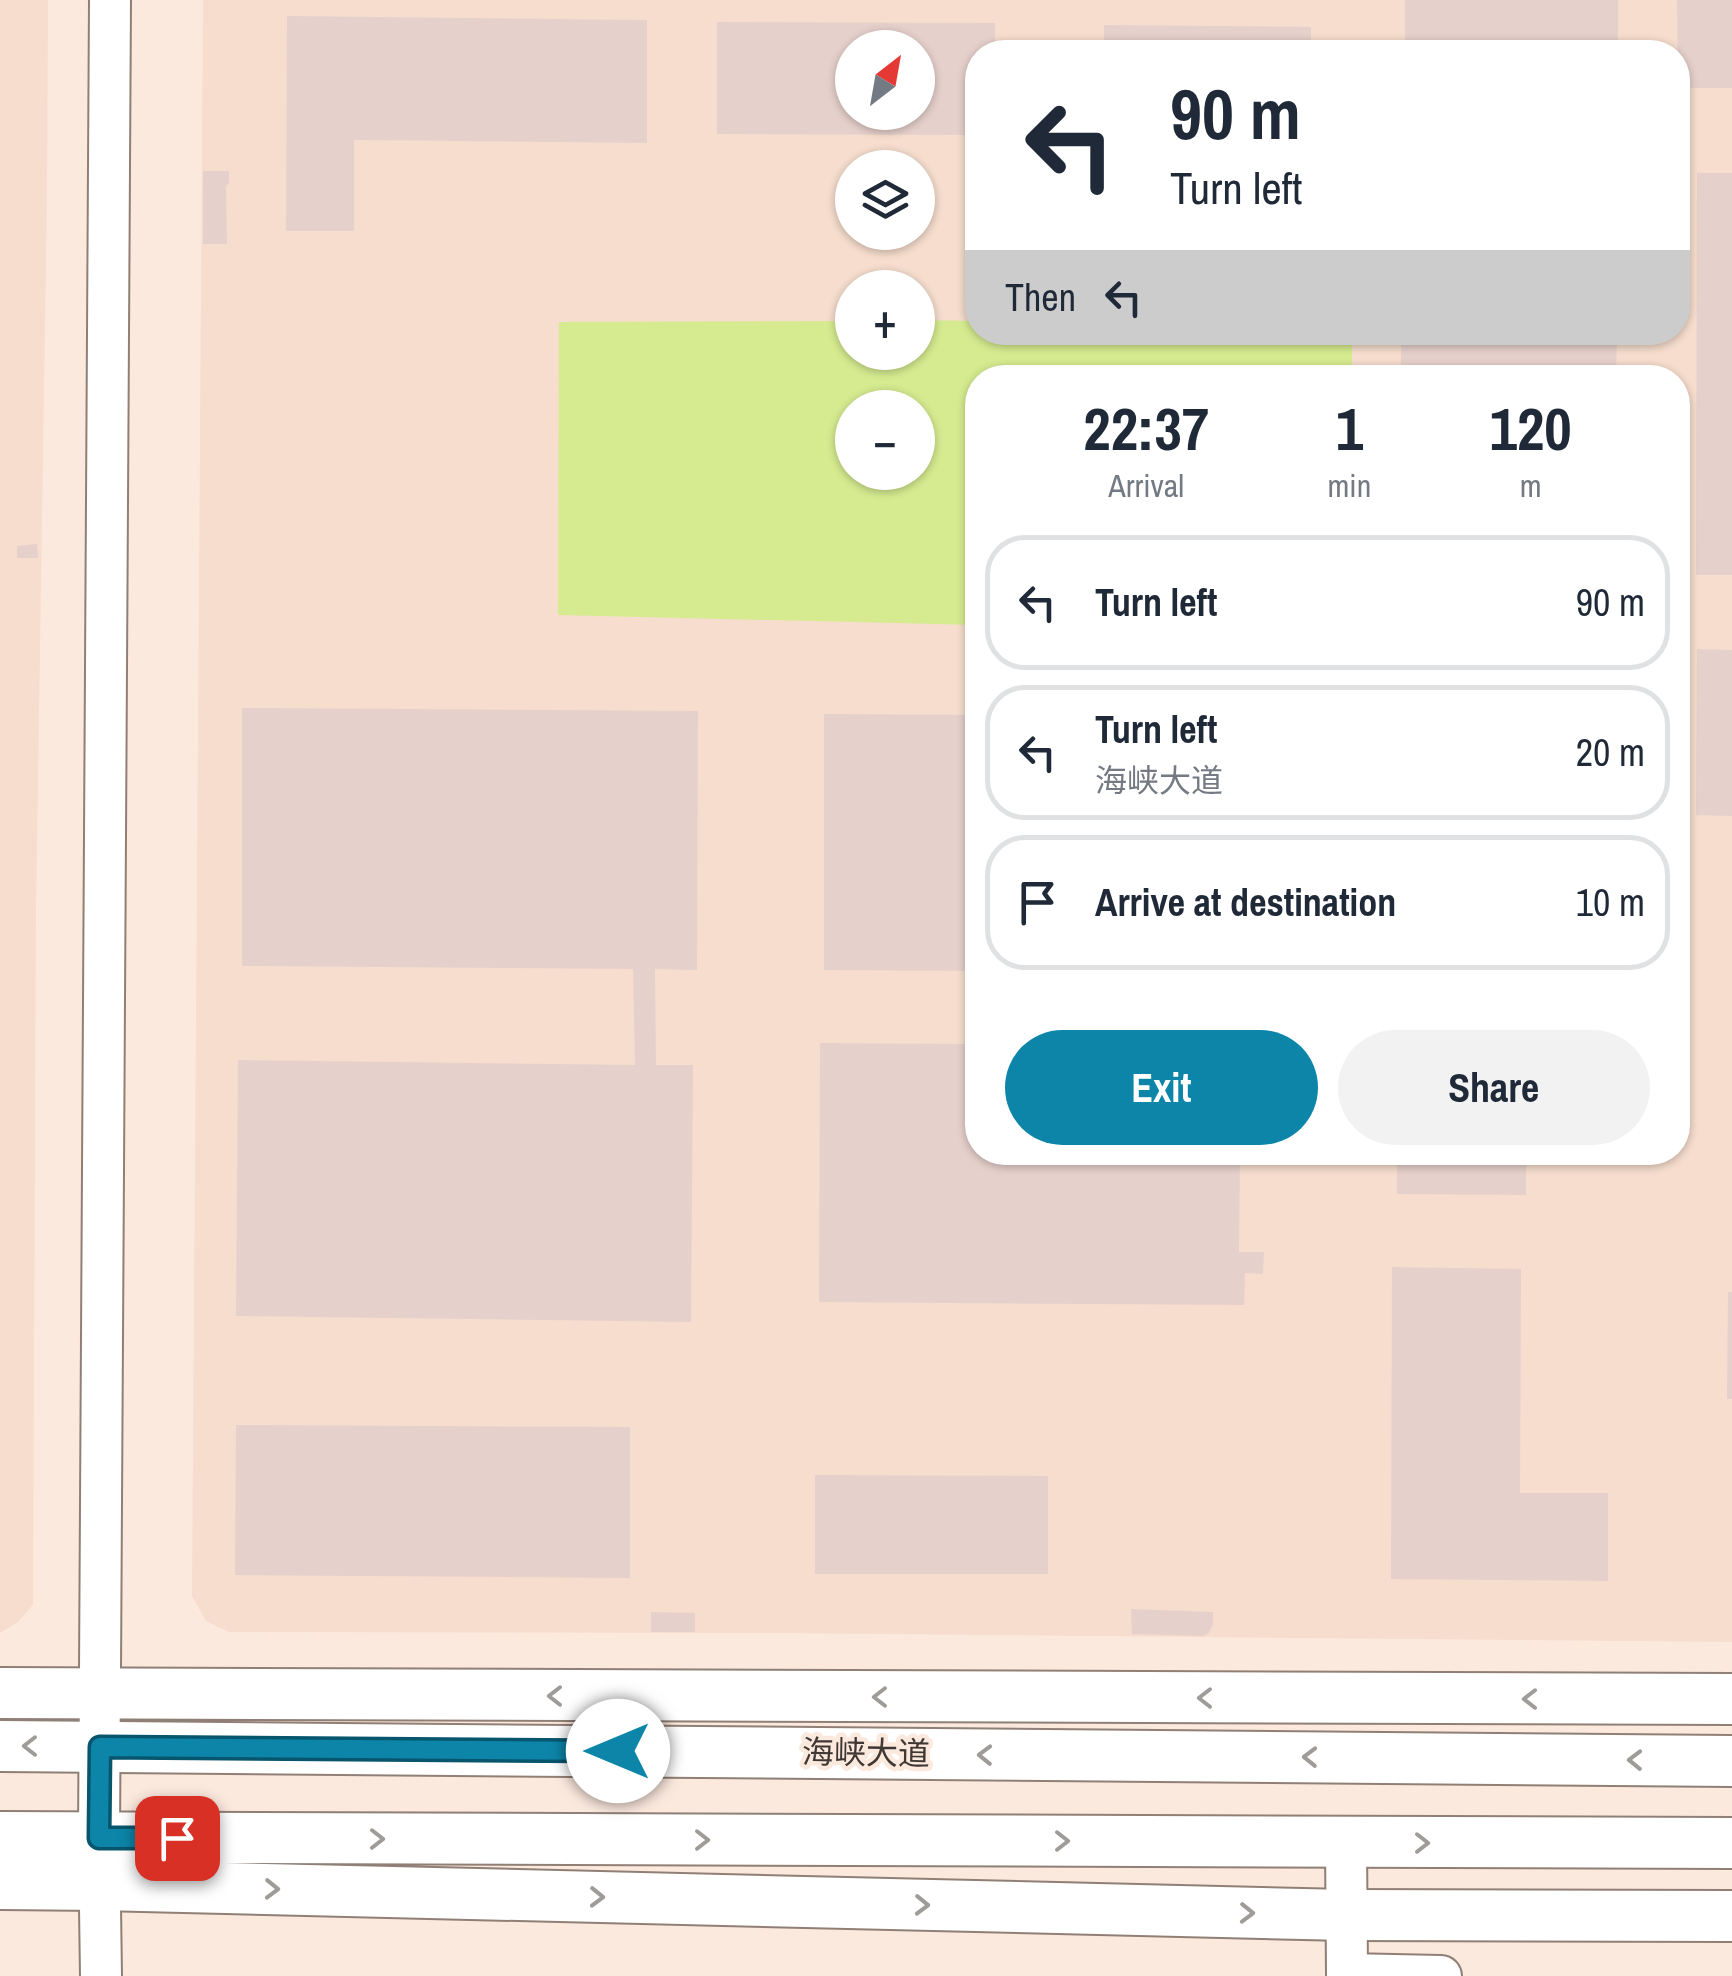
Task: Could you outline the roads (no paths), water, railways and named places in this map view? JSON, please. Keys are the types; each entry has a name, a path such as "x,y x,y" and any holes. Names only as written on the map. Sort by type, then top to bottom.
{"main road":[{"path":"0,1693 1732,1700"},
{"name":"海峡大道","path":"0,1746 1732,1761"},
{"path":"0,1837 99,1861 1346,1916 1732,1916"},
{"path":"0,1884 99,1861 1346,1842 1732,1844"}],"street":[{"path":"100,1976 110,0"},
{"path":"1346,1842 1347,1975 1441,1976"}]}
